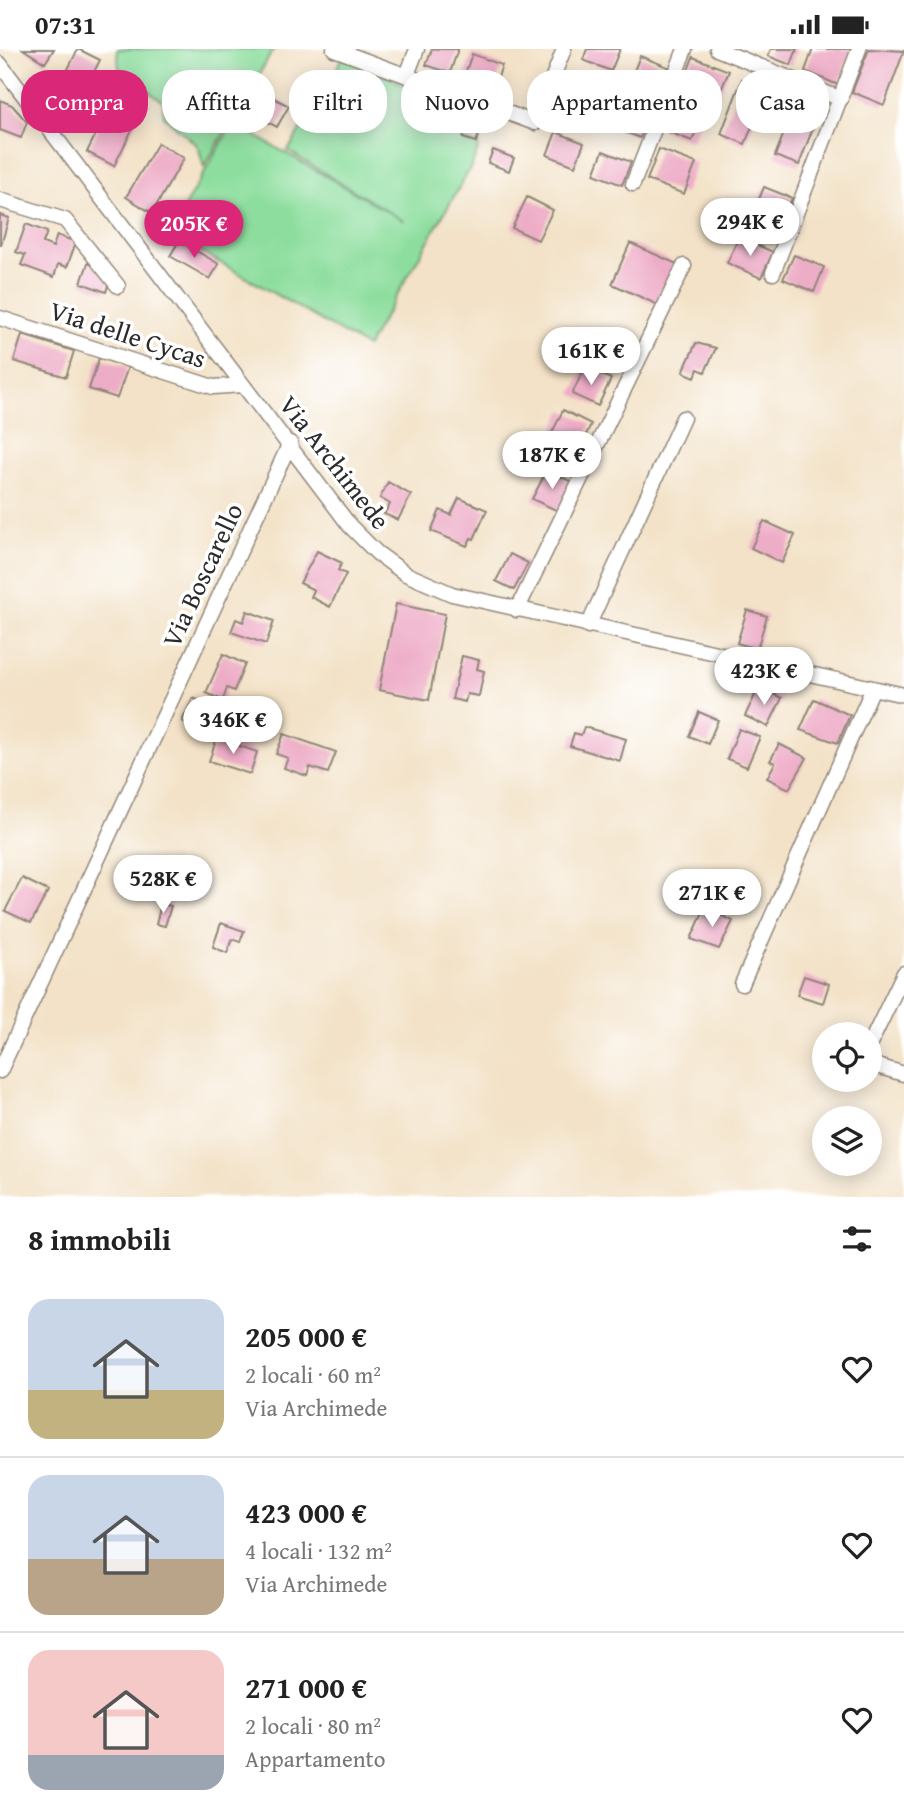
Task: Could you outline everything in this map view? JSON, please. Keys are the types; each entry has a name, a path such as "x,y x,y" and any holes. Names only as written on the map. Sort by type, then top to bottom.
{"street":[{"path":"334,49 401,73"},
{"path":"409,70 417,49"},
{"path":"513,115 535,123 564,49"},
{"path":"633,184 685,49"},
{"path":"717,49 841,99"},
{"path":"773,273 859,49"},
{"name":"Via Archimede","path":"0,64 290,443 350,526 377,553 406,574 452,594 517,610 904,695"},
{"path":"0,200 65,220 118,286"},
{"path":"517,610 684,266"},
{"name":"Via delle Cycas","path":"0,318 214,387 243,385"},
{"path":"588,626 683,418"},
{"name":"Via Boscarello","path":"0,1071 290,443"},
{"path":"371,568 377,553"},
{"path":"742,984 873,688"},
{"path":"881,1022 904,973"},
{"path":"882,1069 904,1074"}],"green space":[{"path":"117,49 274,49 262,70 162,70 162,101 148,90 148,70 119,68"},
{"path":"343,57 372,70 335,70"},
{"path":"387,77 401,83 401,133 462,133 461,138 479,146 472,165 367,347 169,233 227,133 250,133 404,221 288,151 299,133 387,133"},
{"path":"183,133 224,133 204,167 198,146"}],"building":[{"path":"23,49 54,49 45,63"},
{"path":"78,49 100,60 95,70 68,70"},
{"path":"432,49 458,49 451,70 426,65"},
{"path":"587,49 620,49 611,70 583,60"},
{"path":"771,49 797,49 791,65 768,56"},
{"path":"813,49 852,49 838,85 829,81 829,70 805,70"},
{"path":"869,49 904,51 884,105 852,92"},
{"path":"472,54 502,65 500,70 466,70"},
{"path":"640,56 668,67 667,70 634,70"},
{"path":"693,57 729,71 722,88 722,70 688,70"},
{"path":"736,95 736,133 749,133 745,144 721,134"},
{"path":"275,99 289,106 277,127 275,126"},
{"path":"0,100 12,105 21,115 23,133 21,138 0,130"},
{"path":"96,133 130,133 114,166 87,152"},
{"path":"465,133 479,133 476,142 463,138"},
{"path":"556,133 584,143 575,166 547,155"},
{"path":"627,133 642,133 640,138"},
{"path":"671,133 695,133 692,141"},
{"path":"784,133 811,133 799,165 775,156"},
{"path":"158,143 184,158 152,213 126,197"},
{"path":"659,149 696,163 684,194 647,180"},
{"path":"493,150 514,158 509,171 488,163"},
{"path":"603,151 631,162 622,185 594,174"},
{"path":"764,187 792,198 778,232 750,221"},
{"path":"527,197 553,210 538,240 512,228"},
{"path":"0,215 9,218 1,245 0,245"},
{"path":"26,224 47,232 43,243 53,247 57,235 76,242 67,267 58,264 54,277 21,265 25,255 16,252"},
{"path":"739,237 773,252 761,278 727,263"},
{"path":"179,241 219,264 210,279 170,256"},
{"path":"630,243 677,264 658,305 612,284"},
{"path":"794,255 824,267 814,292 783,279"},
{"path":"88,263 101,268 110,279 106,292 81,283"},
{"path":"22,335 74,351 66,377 14,361"},
{"path":"696,343 716,348 705,372 698,369 695,377 683,372"},
{"path":"99,358 128,367 117,398 89,389"},
{"path":"585,367 611,379 598,406 572,394"},
{"path":"563,410 591,424 581,446 575,443 569,454 547,443"},
{"path":"547,470 572,482 558,511 532,499"},
{"path":"388,482 411,495 398,520 384,514 390,504 380,498"},
{"path":"459,498 487,510 474,539 471,538 467,546 431,531 440,510 451,515"},
{"path":"764,521 795,535 782,563 751,548"},
{"path":"317,551 342,563 338,570 346,574 330,607 311,597 314,590 300,583"},
{"path":"510,554 528,563 514,590 496,581"},
{"path":"396,604 445,614 429,700 379,690"},
{"path":"747,610 767,616 757,649 737,643"},
{"path":"247,611 274,621 266,644 231,632 236,619 243,622"},
{"path":"223,654 245,664 234,691 227,688 223,700 206,693"},
{"path":"462,656 479,660 477,669 484,671 479,696 467,694 465,702 452,699"},
{"path":"763,689 782,698 768,727 745,716 757,691 761,693"},
{"path":"193,698 231,715 223,732 215,728 212,735 182,721"},
{"path":"814,699 850,715 838,743 800,730"},
{"path":"699,712 718,720 708,744 689,736"},
{"path":"584,727 626,739 620,761 570,746 574,733 581,735"},
{"path":"739,729 760,737 747,767 727,759"},
{"path":"284,734 336,752 328,773 310,767 307,776 284,768 288,758 276,754"},
{"path":"217,738 257,752 250,774 209,761"},
{"path":"779,744 807,758 789,789 767,778 775,763 770,761"},
{"path":"22,878 48,891 31,923 5,911"},
{"path":"161,904 171,906 165,926 156,924"},
{"path":"705,908 733,921 719,949 691,939"},
{"path":"221,923 244,931 240,942 232,939 227,953 213,947"},
{"path":"804,976 829,984 823,1003 797,995"}]}
